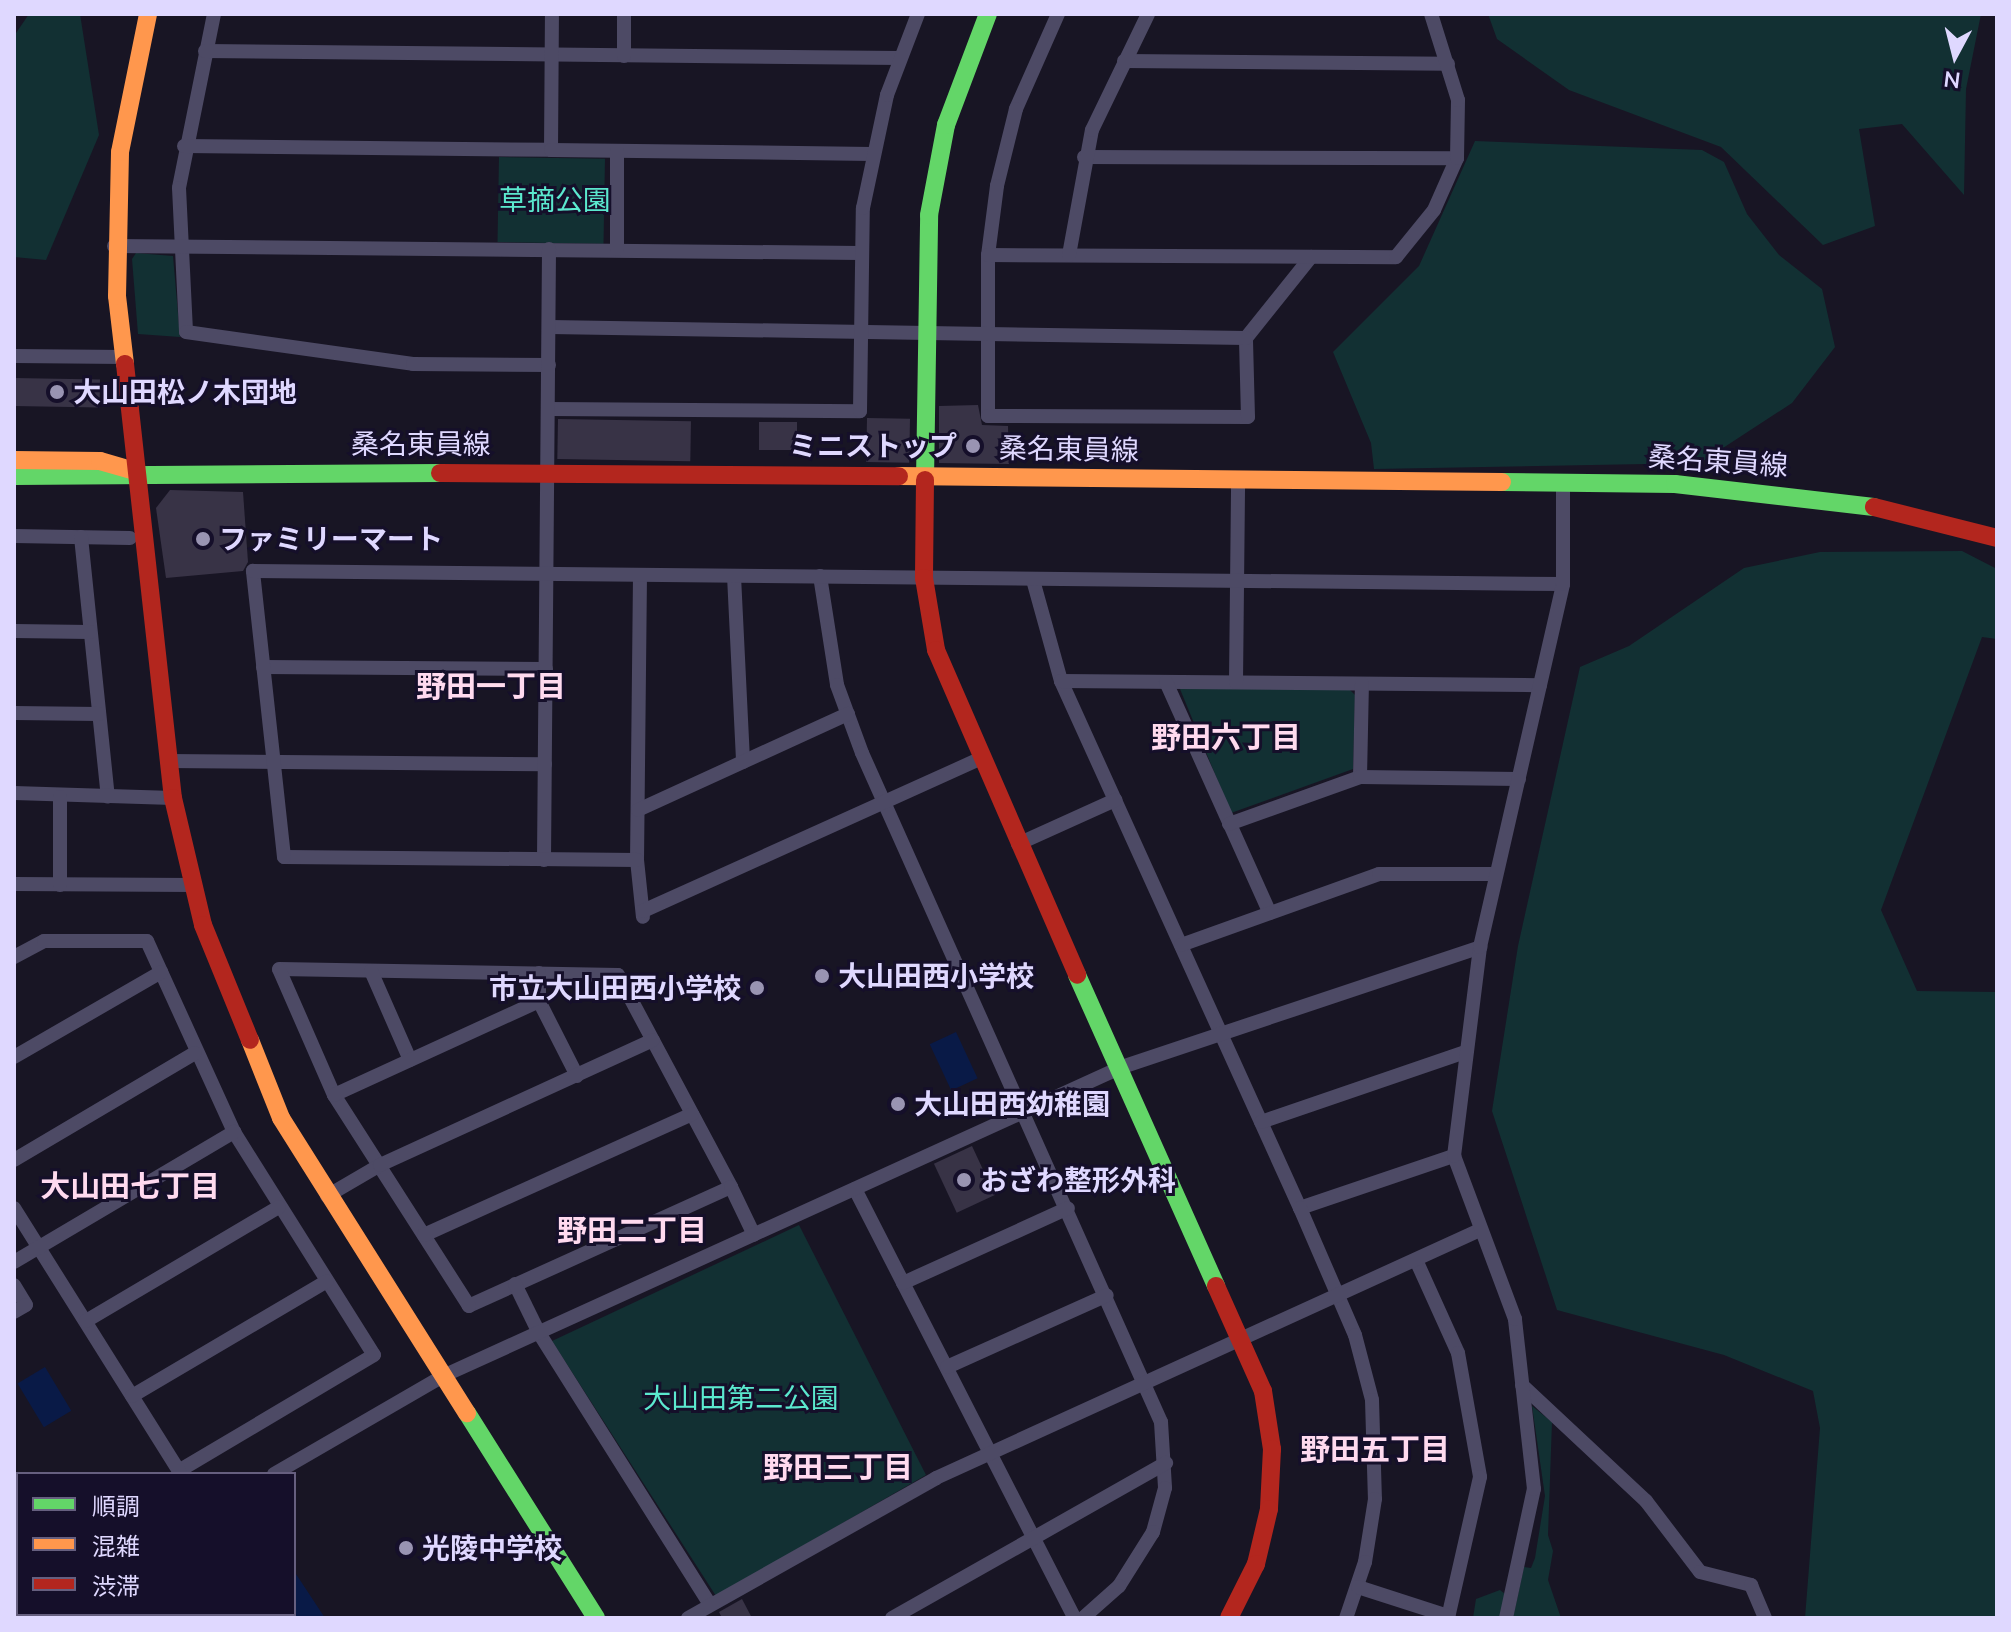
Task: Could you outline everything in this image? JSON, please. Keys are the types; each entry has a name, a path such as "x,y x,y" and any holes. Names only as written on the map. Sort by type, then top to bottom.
{"street":[{"path":"148,14 120,152 114,246 135,471 168,761 192,885 239,1026 281,1118 327,1196 596,1618"},
{"path":"214,14 184,146 178,246 186,332 413,364 549,365"},
{"path":"551,150 552,14"},
{"path":"624,14 624,56"},
{"path":"549,409 860,411 861,253 872,154 900,58 918,14"},
{"path":"988,14 935,169 924,334 924,578 936,650 980,759 1242,1337 1266,1409 1271,1489 1256,1564 1229,1618"},
{"path":"1058,14 1016,109 988,255 988,416 1248,417 1246,338 1311,257"},
{"path":"1069,255 1084,157 1124,61 1148,14"},
{"path":"988,255 1396,257 1434,210 1457,158 1460,115 1448,64 1431,14"},
{"path":"205,51 900,58"},
{"path":"1124,61 1448,64"},
{"path":"184,146 872,154"},
{"path":"617,151 617,249"},
{"path":"1084,157 1457,158"},
{"path":"114,246 861,253"},
{"path":"544,860 549,249"},
{"path":"550,327 1246,338"},
{"path":"14,356 124,357"},
{"name":"桑名東員線","path":"14,460 100,461 135,471"},
{"name":"桑名東員線","path":"14,476 135,471 548,472 1563,484 1775,491 1891,510 1997,538"},
{"path":"1236,682 1238,479"},
{"path":"1506,1618 1534,1489 1515,1319 1454,1156 1480,947 1563,584 1563,484"},
{"path":"14,536 130,538"},
{"path":"81,537 108,797"},
{"path":"637,860 284,857 253,571 1563,584"},
{"path":"640,575 637,860 643,914 980,759"},
{"path":"734,576 743,762"},
{"path":"820,576 848,714 884,803 1148,1381 1166,1463 1148,1544 1119,1586 1083,1618"},
{"path":"1033,580 1061,681 1300,1208 1338,1295 1368,1380 1377,1449 1373,1521 1358,1587 1346,1618"},
{"path":"14,631 90,632"},
{"path":"263,667 546,669"},
{"path":"1061,681 1540,685"},
{"path":"1166,682 1270,913"},
{"path":"1360,777 1362,684"},
{"path":"14,713 99,714"},
{"path":"638,810 848,714"},
{"path":"168,761 545,764"},
{"path":"1229,824 1360,777 1519,779"},
{"path":"14,793 60,797 173,798"},
{"path":"60,797 60,885"},
{"path":"1018,844 1115,800"},
{"path":"1181,945 1379,874 1496,874"},
{"path":"14,884 192,885"},
{"path":"14,957 44,941 147,941 195,1053 234,1132 374,1355 180,1472 14,1208"},
{"path":"277,1472 443,1376 1122,1067 1480,947"},
{"path":"731,1187 469,1306 334,1095 279,969 618,975 731,1187 754,1235"},
{"path":"371,971 410,1060"},
{"path":"14,1057 161,972"},
{"path":"539,973 539,1001 577,1076"},
{"path":"334,1095 539,1001"},
{"path":"327,1196 380,1165 653,1040"},
{"path":"1261,1122 1466,1052"},
{"path":"14,1160 195,1053"},
{"path":"424,1235 692,1114"},
{"path":"14,1262 234,1132"},
{"path":"1300,1208 1454,1156"},
{"path":"855,1189 1075,1618"},
{"path":"86,1321 279,1207"},
{"path":"903,1283 1068,1208"},
{"path":"688,1618 990,1452 1480,1230"},
{"path":"1358,1587 1448,1617 1480,1477 1458,1353 1416,1260"},
{"path":"132,1396 327,1281"},
{"path":"515,1284 539,1333 710,1605"},
{"path":"14,1285 26,1305 14,1312"},
{"path":"947,1367 1107,1295"},
{"path":"1522,1385 1646,1501 1700,1572 1751,1585 1765,1618"},
{"path":"892,1618 1166,1463"}],"green space":[{"path":"29,14 80,14 99,135 46,260 14,257 14,36"},
{"path":"1488,14 1981,14 1966,89 1964,195 1902,124 1859,129 1875,226 1823,245 1721,147 1569,90 1497,39"},
{"path":"1475,141 1702,150 1724,162 1747,214 1779,255 1822,289 1835,347 1792,403 1700,463 1374,469 1371,443 1333,352 1419,266"},
{"name":"草摘公園","path":"499,157 605,159 604,244 498,242"},
{"path":"136,253 173,256 180,337 138,334 132,259"},
{"path":"1962,551 1997,569 1997,639 1982,637 1881,910 1917,991 1997,992 1997,1618 1805,1618 1820,1428 1813,1391 1724,1355 1557,1310 1492,1111 1518,946 1580,667 1629,646 1744,568 1820,552"},
{"path":"1180,689 1349,689 1355,695 1353,769 1231,813"},
{"name":"大山田第二公園","path":"799,1225 926,1475 716,1596 552,1341"},
{"path":"1532,1406 1552,1422 1548,1535 1553,1551 1548,1580 1561,1618 1513,1618 1524,1567 1531,1568 1535,1558 1545,1496"},
{"path":"1500,1590 1505,1594 1501,1618 1473,1618 1476,1599"}],"water":[{"path":"956,1032 978,1078 951,1090 930,1044"},
{"path":"45,1367 71,1411 44,1427 18,1383"},
{"path":"296,1574 325,1618 285,1618 296,1616"}],"building":[{"name":"大山田松ノ木団地","path":"14,378 100,380 99,407 14,406"},
{"name":"ミニストップ","path":"978,405 982,425 1008,426 1009,464 939,463 939,406"},
{"path":"867,418 910,419 909,463 866,462"},
{"path":"558,419 691,421 690,461 557,459"},
{"path":"759,422 797,422 797,450 759,450"},
{"name":"ファミリーマート","path":"170,490 243,492 248,562 243,571 166,578 156,508"},
{"name":"おざわ整形外科","path":"972,1146 995,1195 957,1213 934,1164"},
{"path":"742,1599 752,1618 722,1618 719,1612"}],"traffic: fast":[{"path":"925,480 929,215 946,125 988,14"},
{"path":"14,476 440,473"},
{"path":"1502,482 1675,484 1874,507"},
{"path":"1077,975 1216,1286"},
{"path":"467,1413 596,1618"}],"traffic: slow":[{"path":"125,364 117,296 120,152 148,14"},
{"path":"14,460 100,461 131,470"},
{"path":"899,476 1502,482"},
{"path":"250,1040 281,1118 467,1413"}],"traffic: jam":[{"path":"125,364 173,798 203,925 250,1040"},
{"path":"440,473 899,476"},
{"path":"925,480 924,578 936,650 1077,975"},
{"path":"1874,507 1997,538"},
{"path":"1216,1286 1263,1391 1272,1449 1269,1509 1256,1564 1229,1618"}],"place":[{"name":"大山田松ノ木団地","path":"57,392"},
{"name":"ミニストップ","path":"973,446"},
{"name":"ファミリーマート","path":"203,539"},
{"name":"大山田西小学校","path":"822,976"},
{"name":"市立大山田西小学校","path":"757,988"},
{"name":"大山田西幼稚園","path":"898,1104"},
{"name":"おざわ整形外科","path":"964,1180"},
{"name":"光陵中学校","path":"406,1548"}],"district":[{"name":"野田一丁目","path":"491,686"},
{"name":"野田六丁目","path":"1226,737"},
{"name":"大山田七丁目","path":"130,1186"},
{"name":"野田二丁目","path":"632,1230"},
{"name":"野田五丁目","path":"1375,1449"},
{"name":"野田三丁目","path":"838,1467"}]}
